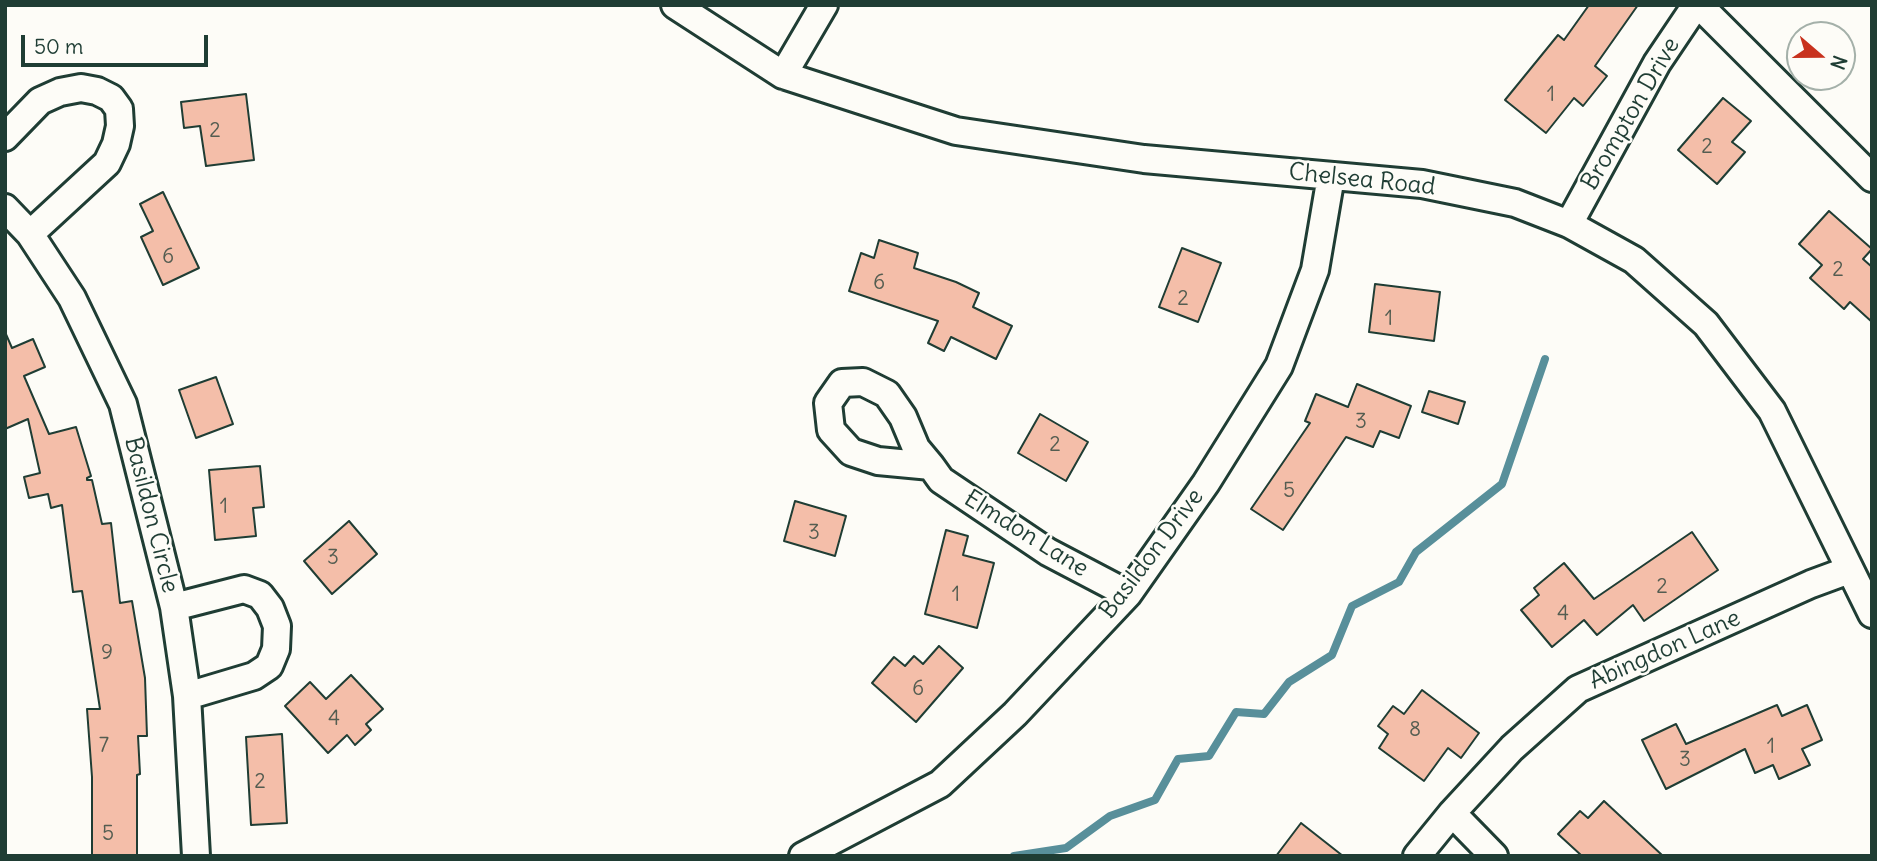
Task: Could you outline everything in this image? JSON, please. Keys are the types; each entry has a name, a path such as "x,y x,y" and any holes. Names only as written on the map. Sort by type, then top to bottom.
{"street":[{"name":"Chelsea Road","path":"675,5 783,75 956,131 1144,159 1435,186 1515,203 1569,224 1634,260 1706,324 1772,411 1872,614"},
{"path":"783,75 824,5"},
{"path":"1698,5 1872,178"},
{"name":"Brompton Drive","path":"1569,224 1657,63 1698,5"},
{"path":"5,137 40,101 60,92 81,88 97,91 111,98 119,109 118,135 107,163 30,234"},
{"name":"Basildon Drive","path":"803,856 940,784 1015,714 1128,594 1206,483 1279,366 1315,270 1331,176"},
{"name":"Basildon Circle","path":"5,208 30,234 72,298 123,404 174,607 187,696 196,856"},
{"name":"Elmdon Lane","path":"931,466 941,480 1048,552 1128,594"},
{"name":"Abingdon Lane","path":"1417,856 1452,813 1512,748 1578,689 1811,584 1849,570"},
{"path":"174,607 244,589 260,595 270,608 277,626 276,649 269,666 254,676 187,696"},
{"path":"1452,813 1493,856"}],"building":[{"path":"1589,5 1638,5 1595,66 1607,76 1583,106 1574,98 1546,133 1505,100 1558,35 1564,40"},
{"path":"246,94 254,160 206,166 200,126 184,128 181,102"},
{"path":"1723,98 1751,121 1732,142 1745,152 1717,184 1678,150"},
{"path":"163,192 199,268 163,285 141,237 153,231 140,204"},
{"path":"1829,211 1872,249 1863,259 1872,267 1872,322 1850,302 1844,309 1810,278 1822,265 1799,244"},
{"path":"879,240 918,253 914,268 979,293 973,307 1012,326 996,359 951,337 944,351 928,343 938,321 849,291 861,253 874,258"},
{"path":"1182,248 1221,263 1198,322 1159,307"},
{"path":"1375,284 1440,292 1434,341 1369,332"},
{"path":"5,332 12,348 33,339 45,367 24,376 49,434 76,427 91,476 87,480 92,480 102,524 111,523 120,603 132,601 145,678 147,736 138,736 140,774 137,775 137,856 92,856 92,777 87,709 100,709 82,591 73,592 62,505 51,508 48,494 29,498 24,477 40,473 28,419 5,429"},
{"path":"216,377 233,424 196,438 179,390"},
{"path":"1357,384 1411,406 1399,438 1380,431 1373,447 1346,437 1283,530 1251,509 1310,423 1305,421 1316,394 1348,407"},
{"path":"1429,391 1465,402 1458,424 1422,412"},
{"path":"1040,414 1088,442 1066,481 1018,453"},
{"path":"260,466 264,507 253,508 256,536 215,540 209,470"},
{"path":"795,501 846,516 835,556 784,541"},
{"path":"349,521 377,554 332,594 304,561"},
{"path":"946,530 968,536 963,555 994,563 977,628 925,614"},
{"path":"1692,532 1718,570 1644,621 1633,605 1597,635 1584,620 1552,647 1521,610 1539,595 1534,588 1564,563 1594,599"},
{"path":"939,646 963,668 916,722 872,683 894,657 905,666 914,656 923,664"},
{"path":"351,675 383,709 366,724 371,730 355,745 347,735 328,753 285,706 310,682 326,699"},
{"path":"1422,690 1479,733 1461,758 1448,748 1424,781 1379,748 1388,734 1378,726 1393,706 1404,714"},
{"path":"1777,705 1782,716 1807,705 1822,740 1802,749 1810,765 1779,779 1773,765 1755,773 1745,749 1666,789 1642,740 1676,724 1686,744"},
{"path":"282,734 287,823 251,825 246,737"},
{"path":"1604,801 1663,856 1582,856 1558,834 1580,811 1588,818"},
{"path":"1301,823 1343,856 1276,856"}],"waterway":[{"path":"1014,856 1066,848 1110,816 1155,800 1178,759 1209,756 1236,712 1264,714 1289,682 1332,655 1352,606 1399,582 1416,552 1502,484 1545,359"}]}
